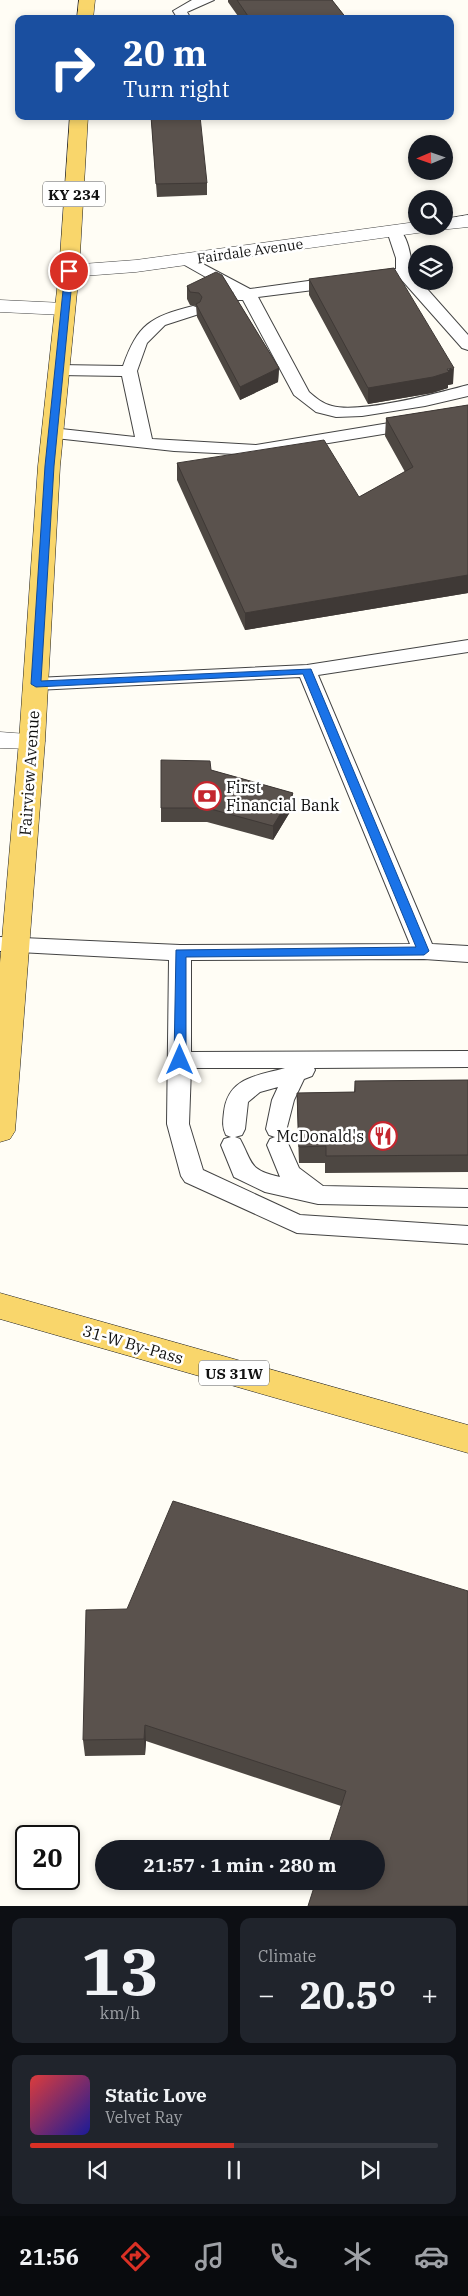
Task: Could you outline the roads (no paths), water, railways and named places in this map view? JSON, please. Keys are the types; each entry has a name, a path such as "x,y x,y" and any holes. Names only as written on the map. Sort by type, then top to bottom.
{"main road":[{"path":"85,15 86,0"},
{"name":"Fairview Avenue","path":"0,1131 8,944 32,741 52,433 69,271 79,120"},
{"name":"31-W By-Pass","path":"0,1306 468,1439"}],"street":[{"path":"453,224 468,221"},
{"name":"Fairdale Avenue","path":"69,271 186,260 408,230"},
{"path":"0,306 64,309"},
{"path":"0,740 32,741"}],"lane":[{"path":"183,15 200,1 208,0"},
{"path":"394,232 404,258 404,273 468,345"},
{"path":"186,260 248,294 302,395 315,406 337,412 423,402 468,390"},
{"path":"229,300 248,294 404,273"},
{"path":"144,442 129,371 140,341 159,322 194,311"},
{"path":"59,370 129,371"},
{"path":"52,433 256,450 468,415"},
{"path":"36,684 307,671 468,646"},
{"path":"307,671 424,951"},
{"path":"8,944 180,953 424,951 468,954"},
{"path":"180,953 178,1124 193,1176 297,1224 468,1236"},
{"path":"329,1059 296,1073 252,1086 237,1098 233,1137 242,1171 265,1183 318,1195 468,1198"},
{"path":"180,1060 468,1060"},
{"path":"296,1073 283,1100 277,1137 290,1174 318,1195"}],"place":[{"name":"First Financial Bank","path":"207,796"},
{"name":"McDonald's","path":"383,1136"}]}
